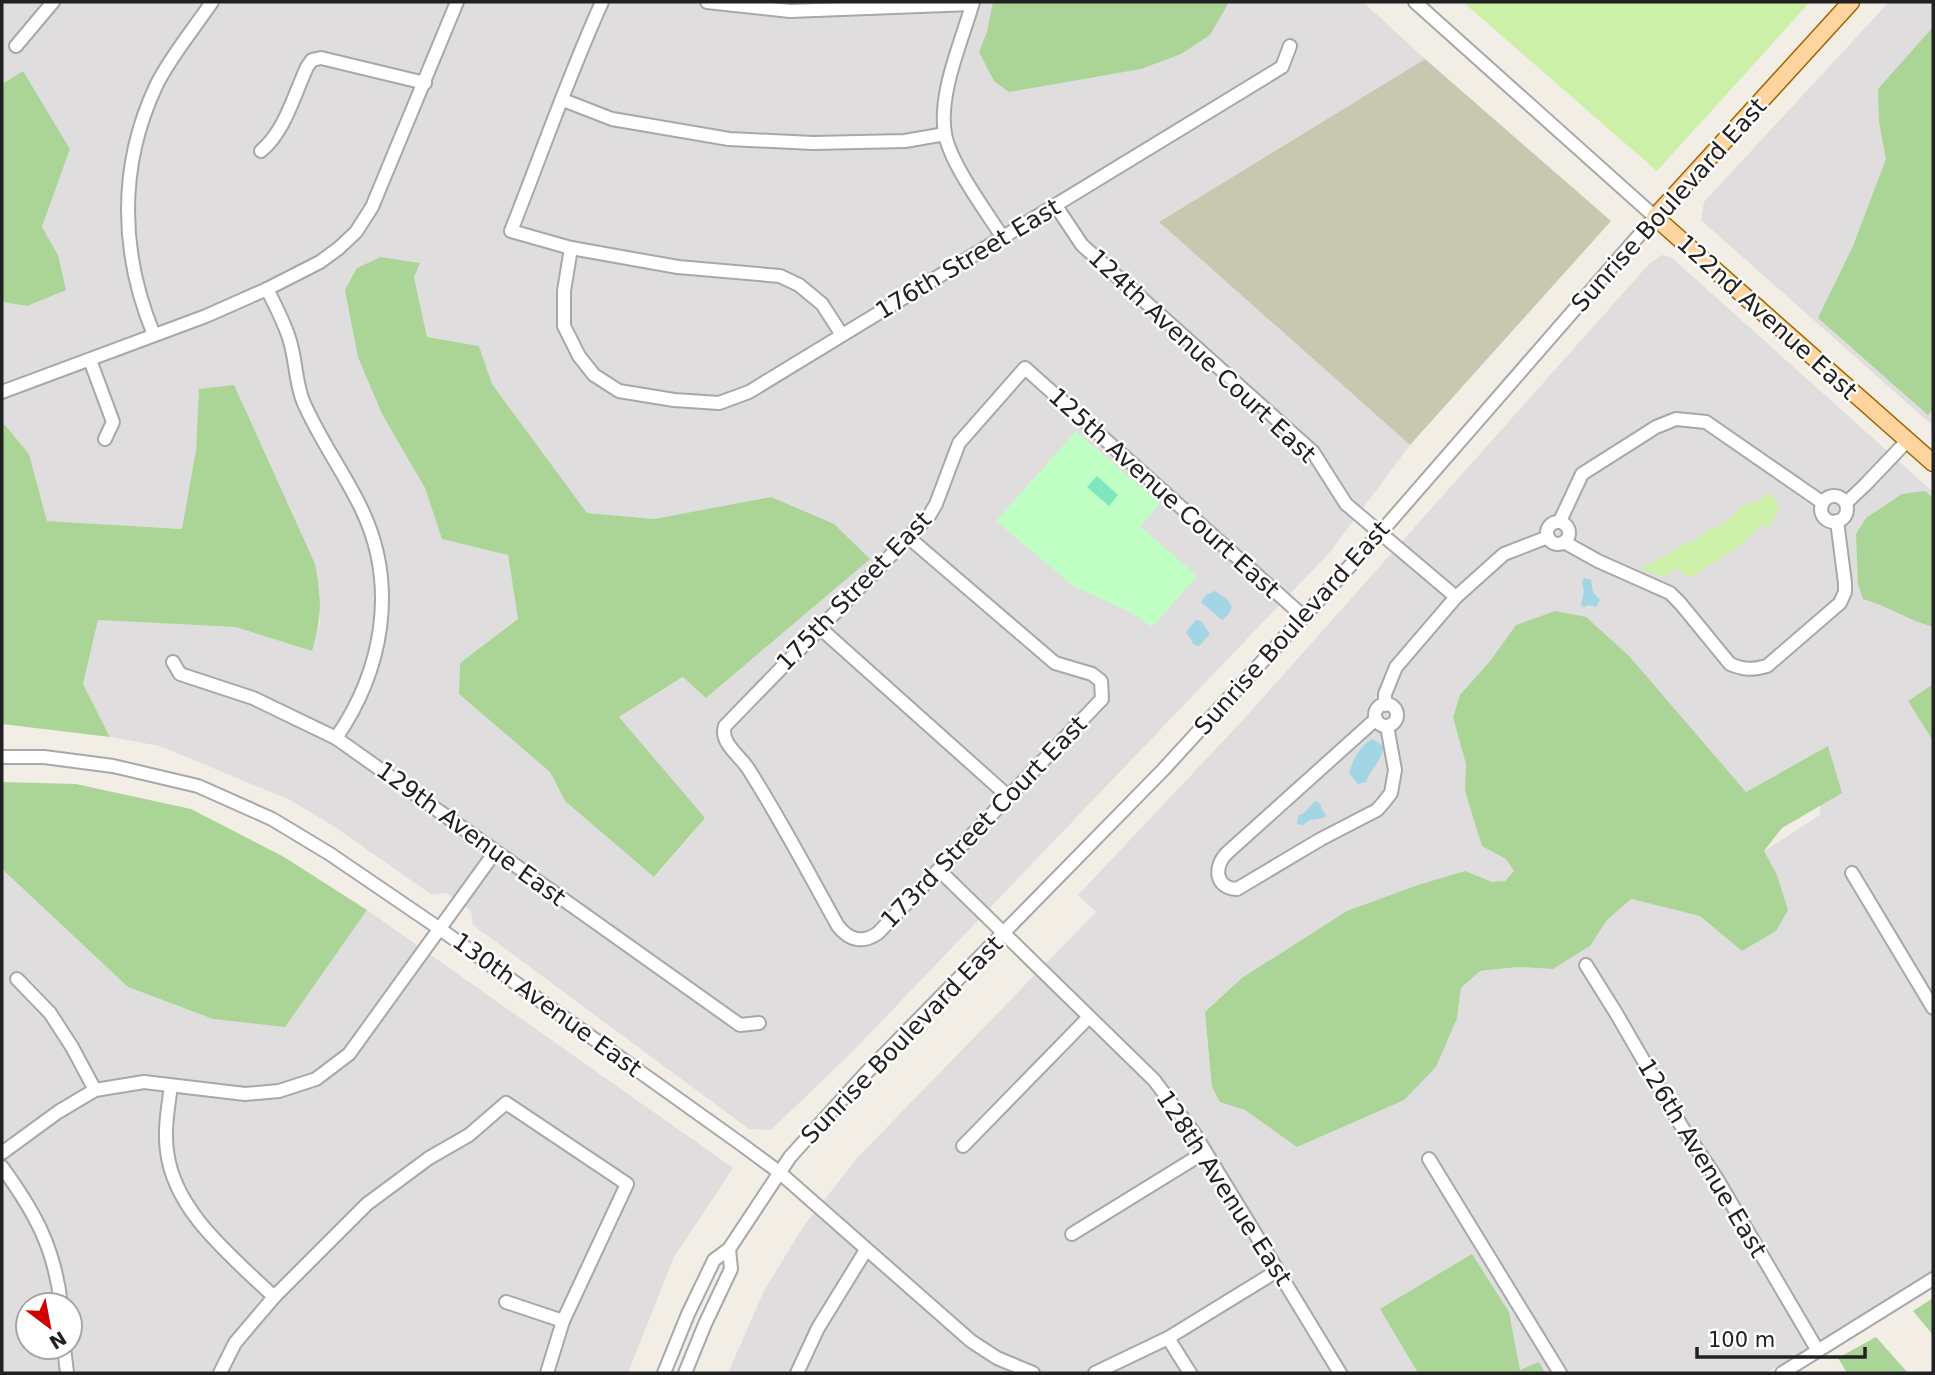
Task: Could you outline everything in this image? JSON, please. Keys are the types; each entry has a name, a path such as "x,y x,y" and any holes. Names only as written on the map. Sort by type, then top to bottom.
{"main road":[{"name":"Sunrise Boulevard East","path":"1655,217 1851,2"},
{"name":"122nd Avenue East","path":"1655,217 1933,463"}],"street":[{"path":"16,46 53,2"},
{"path":"154,335 131,265 127,201 134,147 156,85 212,2"},
{"path":"2,393 206,316 320,262 339,248 356,232 372,208 457,2"},
{"path":"602,2 574,64 510,231 571,248 678,267 780,276 799,285 822,304 842,335"},
{"path":"707,2 790,11 973,3 946,88 945,134 958,166 1003,238"},
{"name":"122nd Avenue East","path":"1415,2 1655,217"},
{"name":"176th Street East","path":"571,248 564,290 564,326 579,356 594,375 619,391 646,397 719,403 749,392 1282,67 1290,46"},
{"path":"261,151 271,143 280,129 307,67 313,60 321,58 425,83"},
{"path":"562,100 612,119 729,139 813,143 891,141 945,134"},
{"name":"124th Avenue Court East","path":"1056,205 1082,245 1313,452 1346,504 1455,597"},
{"name":"Sunrise Boulevard East","path":"664,1373 714,1260 729,1249 779,1172 866,1074 1163,770 1304,617 1655,217"},
{"path":"267,289 289,338 302,398 362,511 380,564 383,615 380,637 354,712 337,738"},
{"path":"90,360 113,422 106,439"},
{"name":"175th Street East","path":"862,940 852,939 838,926 748,768 723,738 725,726 929,516 959,443 1025,368"},
{"name":"125th Avenue Court East","path":"1025,368 1304,617"},
{"path":"1560,521 1583,474 1656,427 1676,419 1706,422 1823,503"},
{"path":"1846,503 1907,441"},
{"path":"1823,503 1833,496 1846,503 1846,513 1837,522"},
{"path":"1823,503 1823,515 1837,522"},
{"path":"1564,542 1570,532 1567,525 1560,521 1553,522 1548,527 1548,537 1555,544 1564,542 1598,561 1670,593 1730,664 1754,670 1767,666 1840,603 1845,592 1845,583 1837,522"},
{"name":"173rd Street Court East","path":"862,940 878,933 1102,699 1101,681 1091,674 1055,663 908,537"},
{"path":"1385,705 1385,694 1396,667 1455,597 1504,554 1548,537"},
{"path":"820,628 1009,797"},
{"name":"129th Avenue East","path":"173,662 180,674 253,698 337,738 740,1025 759,1023"},
{"path":"1382,722 1222,858 1217,872 1223,885 1237,889 1321,839 1377,810 1391,793 1395,770 1382,722 1377,709 1385,705 1392,706 1397,716 1394,723 1382,722"},
{"name":"130th Avenue East","path":"2,757 44,757 113,766 198,786 272,819 330,854 440,929 779,1172 971,1341 997,1358 1033,1373"},
{"path":"2,1153 58,1112 95,1090 144,1082 245,1094 279,1091 316,1079 349,1054 495,852"},
{"name":"128th Avenue East","path":"939,870 1154,1080 1170,1099 1340,1373"},
{"path":"1852,873 1933,1008"},
{"name":"126th Avenue East","path":"1586,965 1818,1351"},
{"path":"18,979 50,1013 72,1046 95,1090"},
{"path":"963,1146 1088,1018"},
{"path":"171,1086 166,1128 167,1153 174,1180 188,1207 216,1241 274,1297"},
{"path":"220,1373 235,1343 274,1297 367,1204 429,1158 469,1135 506,1103 627,1184 563,1321 547,1373"},
{"path":"1072,1234 1205,1152"},
{"path":"1429,1159 1560,1373"},
{"path":"2,1167 26,1200 44,1233 59,1291"},
{"name":"Sunrise Boulevard East","path":"685,1373 731,1269 729,1249"},
{"path":"797,1373 818,1328 866,1250"},
{"path":"1095,1373 1168,1338 1278,1271"},
{"path":"1782,1373 1933,1279"},
{"path":"506,1301 563,1321"},
{"path":"1168,1338 1190,1373"}],"shaded area":[{"path":"2,2 1363,2 1425,59 1159,222 1410,445 1330,552 855,1049 771,1130 749,1129 473,925 471,911 447,893 432,895 335,827 290,800 160,746 110,737 83,684 98,620 235,627 311,651 320,623 320,593 315,564 289,509 199,389 196,450 183,529 47,521 29,454 5,425 2,425 2,302 27,306 58,255 42,228 70,149 23,71 2,84","holes":["381,257 420,263 414,277 427,337 479,346 492,384 587,513 654,519 771,497 869,559 706,698 684,677 618,718 705,818 655,877 565,801 550,772 459,694 460,663 518,619 508,555 442,538 425,488 382,414"]},
{"path":"1889,2 1933,2 1933,426 1701,220 1704,202"},
{"path":"1425,59 1611,221 1410,445 1159,222"},
{"path":"1662,255 1671,257 1933,492 1933,684 1908,701 1933,741 1933,1271 1766,1373 1545,1373 1539,1363 1520,1371 1509,1312 1381,1309 1418,1373 728,1373 764,1291 803,1227 858,1157 1096,912 1078,895 1244,719 1649,264","holes":["1823,749 1820,815 1721,879 1760,940 1742,950 1700,916 1631,899 1607,920 1590,946 1553,969 1518,967 1480,971 1461,988 1457,1018 1275,1129 1524,867 1746,792"]},
{"path":"2,869 128,987 213,1019 285,1026 367,910 733,1168 674,1257 628,1373 2,1373"}],"green space":[{"path":"993,2 1229,2 1210,35 1181,54 1141,69 1009,92 994,81 979,52 987,32"},
{"path":"1463,2 1810,2 1657,171"},
{"path":"1933,27 1933,409 1928,415 1818,318 1853,246 1886,159 1879,122 1878,89"},
{"path":"23,71 70,149 42,227 58,255 66,290 27,306 2,302 2,84"},
{"path":"381,257 420,263 414,277 427,337 479,346 492,384 587,513 654,519 771,497 834,524 870,559 706,698 683,677 619,717 705,818 654,877 565,801 550,772 459,694 460,663 518,619 508,555 442,539 425,488 382,414 358,357 345,290 357,268"},
{"path":"234,385 315,564 320,608 312,651 235,627 98,620 83,684 110,737 2,724 2,425 5,425 29,454 47,521 182,529 196,450 199,389"},
{"path":"1076,431 1160,504 1140,526 1197,576 1152,627 1132,613 1075,587 996,521"},
{"path":"1097,476 1118,495 1109,506 1087,487"},
{"path":"1925,491 1933,498 1933,627 1863,599 1858,584 1856,534 1866,518 1902,494"},
{"path":"1770,493 1780,507 1769,527 1761,525 1744,543 1690,578 1677,569 1666,578 1639,567 1695,541 1708,530 1724,524 1745,504 1754,503"},
{"path":"1555,611 1586,617 1629,656 1746,792 1828,746 1842,793 1782,828 1764,851 1777,875 1788,910 1776,931 1742,951 1700,916 1631,899 1607,920 1590,946 1553,969 1518,967 1480,971 1461,988 1457,1018 1436,1067 1404,1100 1297,1147 1245,1110 1220,1102 1212,1087 1205,1012 1242,978 1347,911 1465,871 1492,882 1505,881 1514,871 1506,859 1482,846 1465,791 1466,764 1453,717 1460,695 1491,660 1516,625"},
{"path":"1933,684 1933,741 1908,701"},
{"path":"2,782 76,784 191,809 284,857 367,910 285,1027 213,1019 128,987 2,869"},
{"path":"1472,1254 1509,1312 1520,1370 1539,1362 1545,1373 1418,1373 1380,1309"},
{"path":"1933,1298 1933,1335 1913,1311"},
{"path":"1876,1337 1908,1373 1847,1373 1838,1358"}],"water":[{"path":"1584,578 1591,580 1593,592 1600,600 1596,607 1581,605"},
{"path":"1215,591 1227,599 1232,607 1222,620 1201,602 1206,595"},
{"path":"1196,620 1201,621 1210,634 1199,646 1194,645 1186,632"},
{"path":"1372,739 1383,746 1383,751 1366,782 1358,784 1349,773 1364,745"},
{"path":"1315,801 1320,803 1326,814 1324,818 1310,820 1303,825 1297,824 1298,816"}]}
